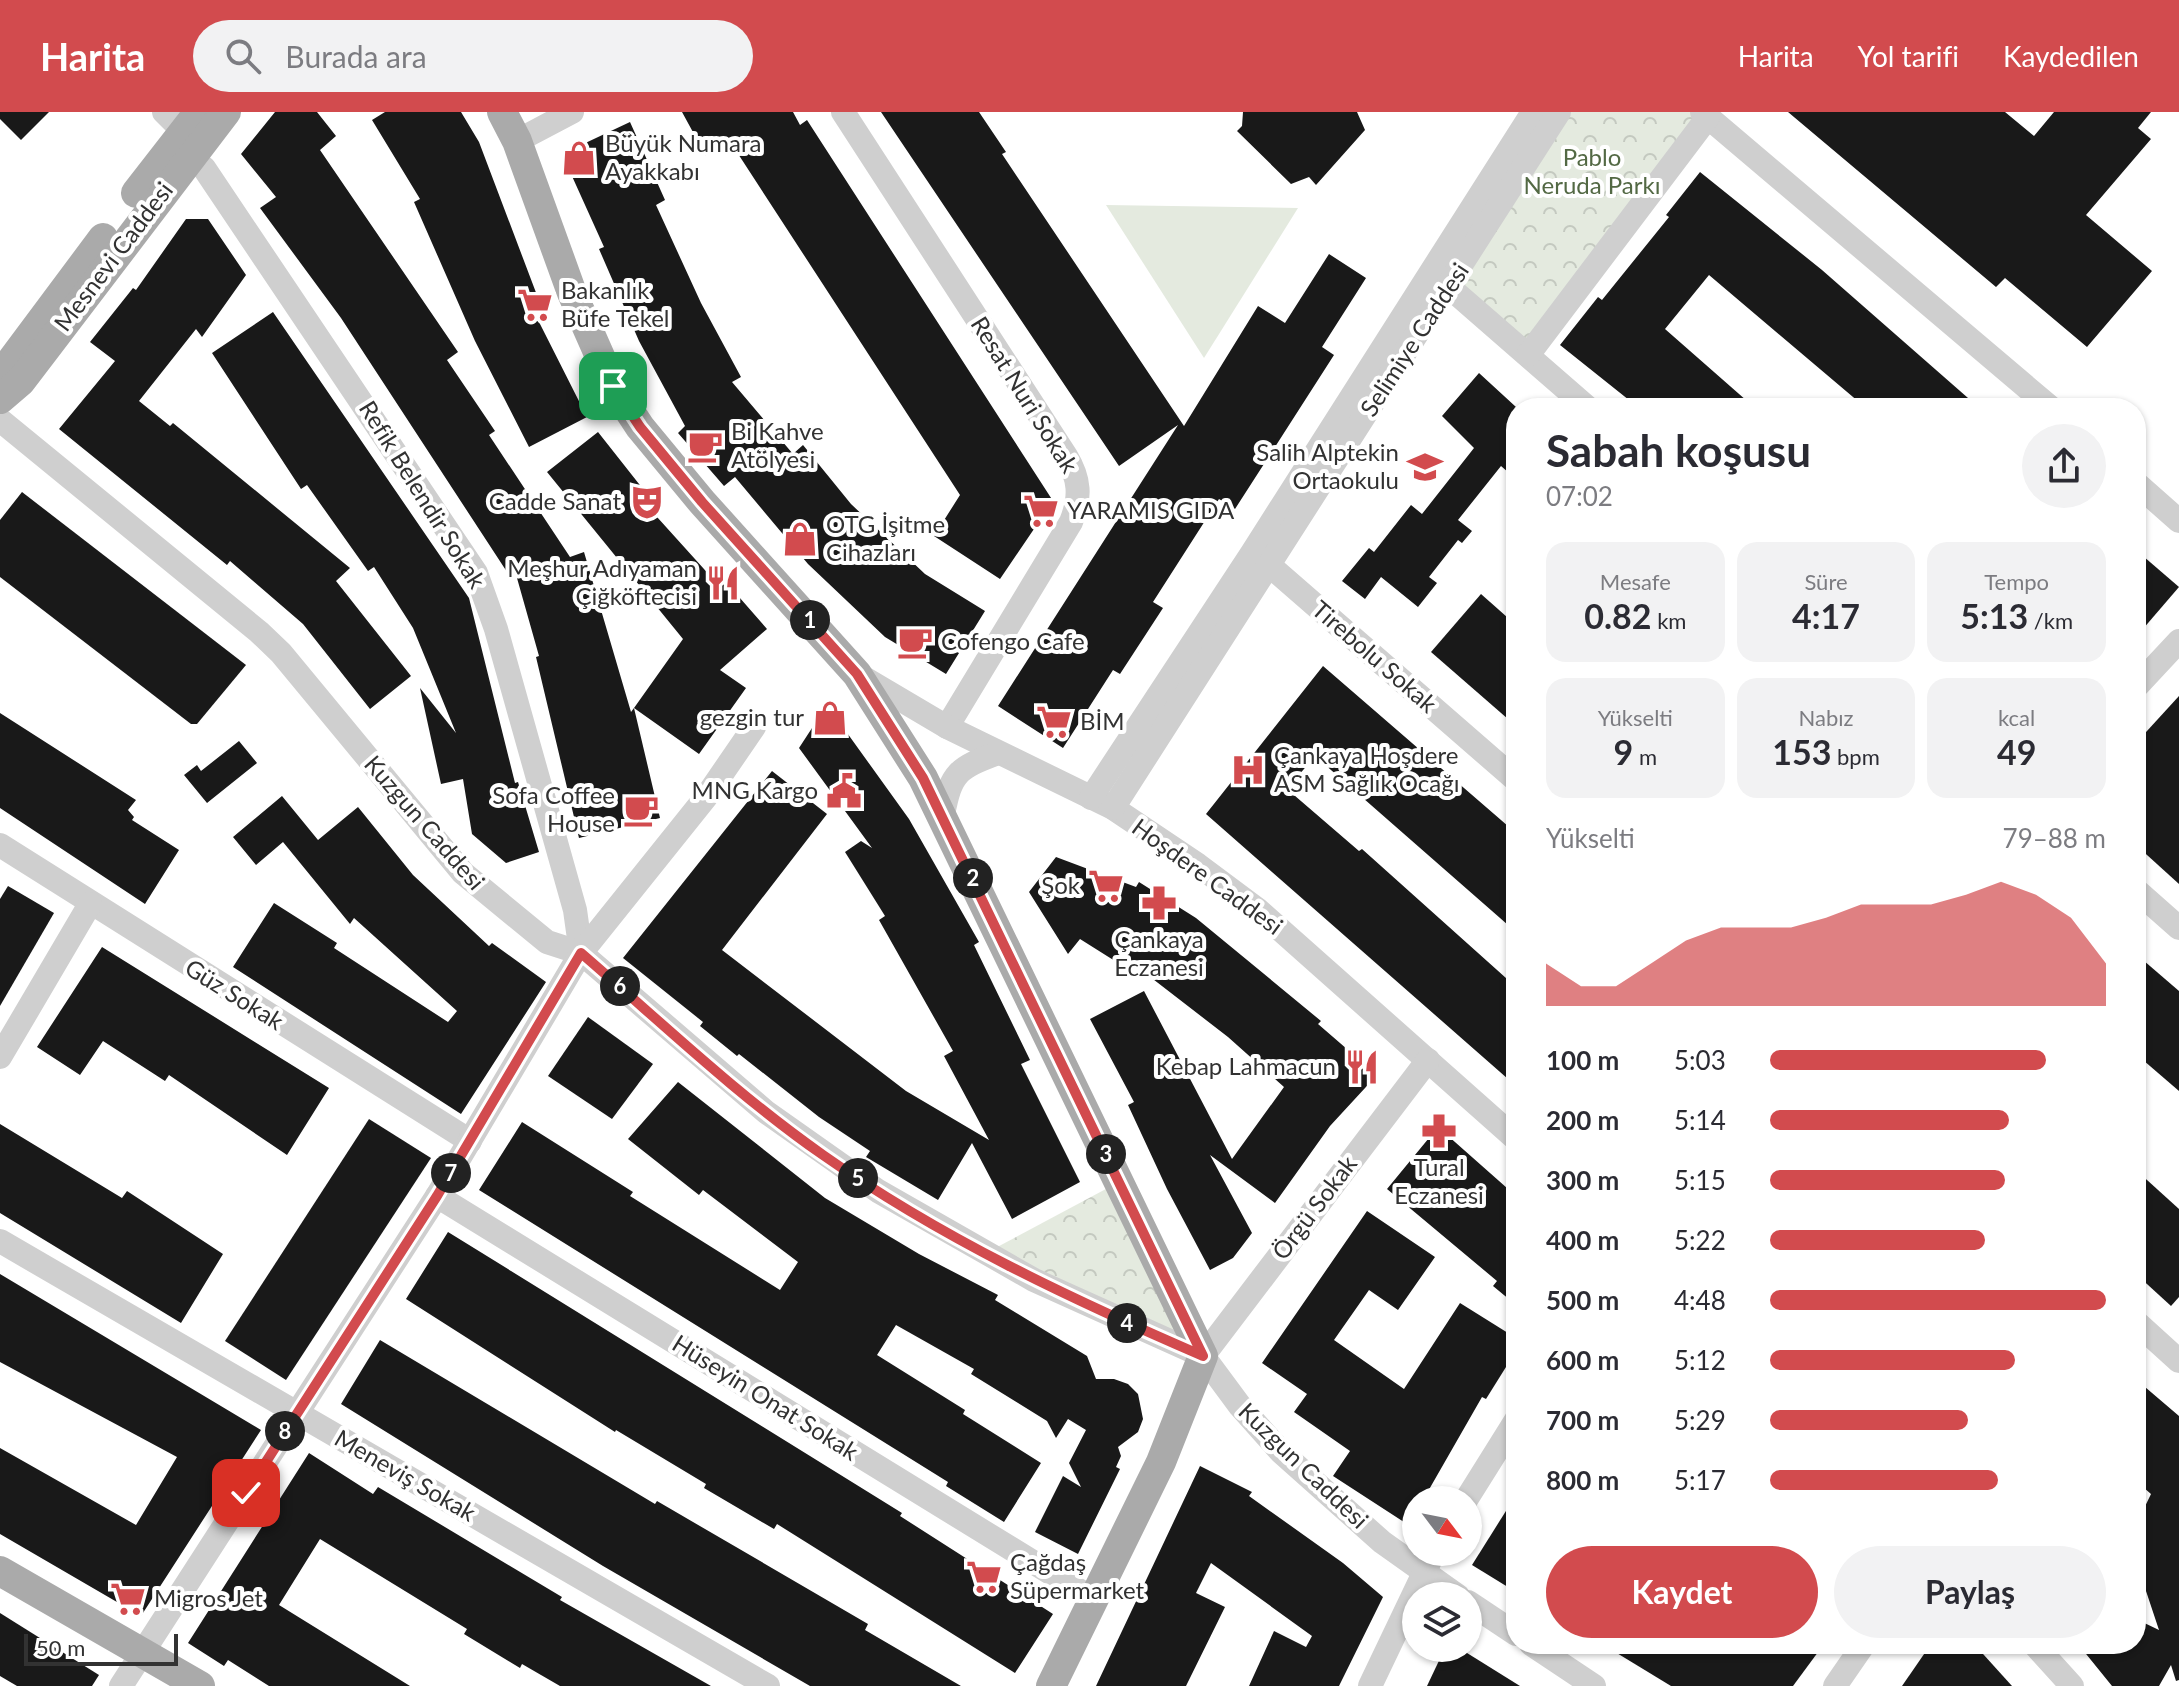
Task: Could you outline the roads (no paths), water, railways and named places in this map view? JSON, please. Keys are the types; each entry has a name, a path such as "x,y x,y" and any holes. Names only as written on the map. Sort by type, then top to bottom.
{"main road":[{"name":"Mesnevi Caddesi","path":"0,399 21,381 226,112"},
{"path":"155,202 204,168 249,112"},
{"path":"502,112 517,141 572,293 613,386 640,427 702,502 857,674 943,815 1203,1356 1161,1462 1051,1686"},
{"name":"Mesnevi Caddesi","path":"0,376 179,118"},
{"path":"0,1571 200,1686"}],"street":[{"path":"517,141 572,112"},
{"name":"Resat Nuri Sokak","path":"843,112 1066,456 1078,483 1077,507 1071,522 947,727"},
{"name":"Selimiye Caddesi","path":"1091,798 1260,541 1533,112"},
{"name":"Selimiye Caddesi","path":"1113,808 1559,112"},
{"path":"1528,355 1705,114 2039,398"},
{"name":"Refik Belendir Sokak","path":"204,168 476,573 496,629 567,881 581,953"},
{"path":"1449,287 1577,398"},
{"name":"Kuzgun Caddesi","path":"0,420 259,632 463,873 547,942 581,953 766,1112 878,1191 1059,1292 1203,1356 1240,1406 1281,1452 1382,1542 1402,1551"},
{"path":"2146,492 2179,521"},
{"name":"Tirebolu Sokak","path":"1269,565 1506,771"},
{"path":"2146,676 2179,641"},
{"name":"Hoşdere Caddesi","path":"857,674 947,727 1113,808 1257,909 1506,1130"},
{"path":"121,1686 437,1196 581,953 706,797 754,727"},
{"path":"943,815 947,791 956,774 967,765 998,753"},
{"name":"Güz Sokak","path":"0,845 470,1141"},
{"path":"2146,899 2179,928"},
{"path":"0,1057 90,904"},
{"name":"Örgü Sokak","path":"1203,1356 1428,1060"},
{"name":"Hüseyin Onat Sokak","path":"437,1196 1093,1599"},
{"name":"Meneviş Sokak","path":"0,1241 768,1686"},
{"path":"2146,1331 2179,1361"},
{"path":"1475,1486 1506,1436"},
{"path":"1370,1686 1426,1566"},
{"name":"Kuzgun Caddesi","path":"1432,1566 1446,1582"},
{"path":"1482,1611 1506,1627"},
{"path":"1546,1654 1594,1686"},
{"path":"1835,1686 1857,1654"},
{"path":"2043,1654 2072,1686"}],"place":[{"name":"Büyük Numara Ayakkabı","path":"579,158"},
{"name":"Bakanlık Büfe Tekel","path":"535,305"},
{"name":"Bi Kahve Atölyesi","path":"705,446"},
{"name":"Salih Alptekin Ortaokulu","path":"1425,467"},
{"name":"Cadde Sanat","path":"647,502"},
{"name":"YARAMIS GIDA","path":"1041,511"},
{"name":"OTG İşitme Cihazları","path":"800,539"},
{"name":"Meşhur Adıyaman Çiğköftecisi","path":"723,583"},
{"name":"Cofengo Cafe","path":"915,642"},
{"name":"gezgin tur","path":"830,718"},
{"name":"BİM","path":"1054,722"},
{"name":"Çankaya Hoşdere ASM Sağlık Ocağı","path":"1248,770"},
{"name":"MNG Kargo","path":"844,791"},
{"name":"Sofa Coffee House","path":"641,810"},
{"name":"Şok","path":"1106,886"},
{"name":"Çankaya Eczanesi","path":"1159,903"},
{"name":"Kebap Lahmacun","path":"1362,1067"},
{"name":"Tural Eczanesi","path":"1439,1131"},
{"name":"Çağdaş Süpermarket","path":"984,1577"},
{"name":"Migros Jet","path":"128,1599"}],"park label":[{"name":"Pablo Neruda Parkı","path":"1592,172"}]}
